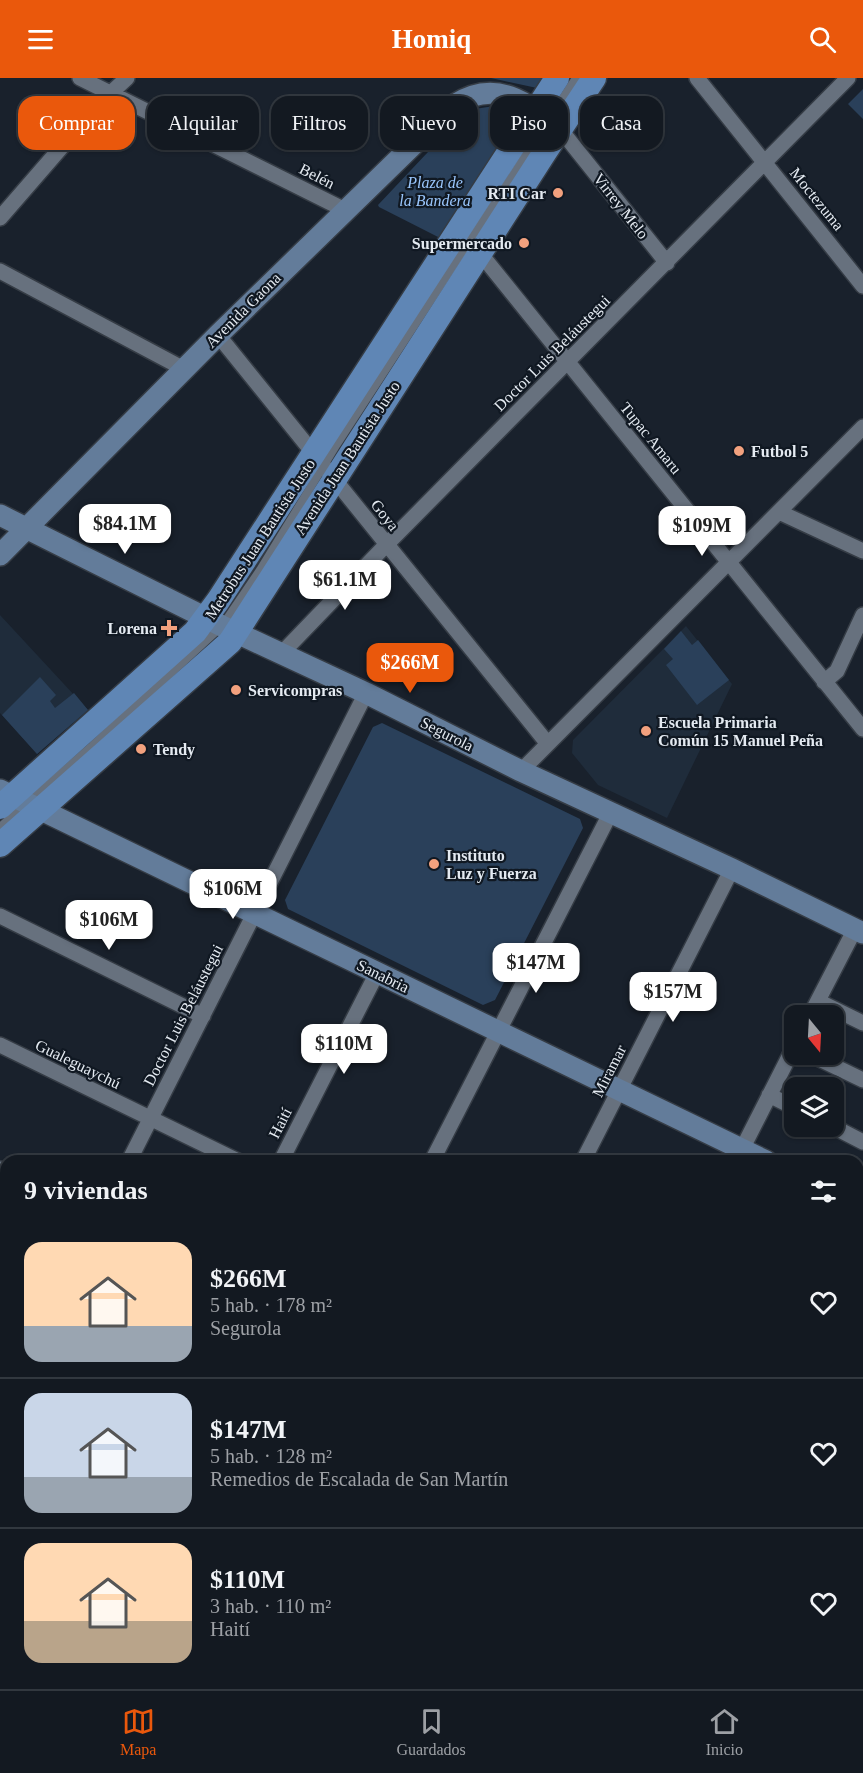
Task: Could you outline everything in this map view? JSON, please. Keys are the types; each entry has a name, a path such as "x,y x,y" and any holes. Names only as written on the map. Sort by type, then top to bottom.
{"main road":[{"name":"Avenida Juan Bautista Justo","path":"553,96 556,78"},
{"name":"Avenida Juan Bautista Justo","path":"568,102 594,78"},
{"name":"Avenida Juan Bautista Justo","path":"0,845 16,801 195,632 222,625 529,150"},
{"name":"Avenida Juan Bautista Justo","path":"16,801 225,648 222,625 324,465 480,253 533,150"}],"street":[{"name":"Belén","path":"80,78 345,210"},
{"path":"0,218 127,78"},
{"name":"Moctezuma","path":"697,78 863,286"},
{"name":"Doctor Luis Beláustegui","path":"281,654 848,78"},
{"name":"Virrey Melo","path":"485,85 511,96"},
{"name":"Avenida Gaona","path":"0,555 345,210 454,105 485,85"},
{"name":"Virrey Melo","path":"568,144 667,263"},
{"name":"Tupac Amaru","path":"480,253 863,729"},
{"path":"0,271 184,369"},
{"name":"Goya","path":"218,335 548,744"},
{"path":"521,771 863,427"},
{"path":"779,512 863,551"},
{"name":"Segurola","path":"0,515 521,771 859,931"},
{"path":"824,682 837,671 863,615"},
{"name":"Doctor Luis Beláustegui","path":"132,1155 366,693"},
{"name":"Sanabria","path":"16,801 620,1089 739,1155"},
{"path":"435,1155 610,812"},
{"name":"Miramar","path":"586,1155 732,869"},
{"path":"0,916 202,1016"},
{"path":"816,1005 859,931"},
{"name":"Haití","path":"284,1155 377,973"},
{"path":"818,1000 863,1023"},
{"name":"Gualeguaychú","path":"0,1046 225,1155"},
{"path":"739,1155 785,1065"},
{"path":"832,1065 863,1080"},
{"path":"769,1095 784,1102"},
{"path":"844,1132 863,1142"}],"lane":[{"name":"Metrobus Juan Bautista Justo","path":"564,96 576,78"},
{"name":"Metrobus Juan Bautista Justo","path":"324,465 529,150"},
{"name":"Metrobus Juan Bautista Justo","path":"324,465 329,443 365,390 387,368"},
{"path":"0,826 16,801"}],"shaded area":[{"path":"0,615 88,710 37,754 0,713"},
{"name":"Escuela Primaria Común 15 Manuel Peña","path":"686,626 732,684 667,818 598,785 572,753 573,740"}],"green space":[{"path":"491,78 547,78 537,88"},
{"path":"863,89 863,119 848,104"},
{"name":"Plaza de la Bandera","path":"490,107 490,150 498,150 442,239 379,207 378,205 430,150 478,150 478,109"},
{"path":"681,631 692,645 698,640 729,680 697,705 666,665 673,659 664,649"},
{"path":"40,677 56,695 50,701 55,708 74,693 88,710 37,754 2,715"},
{"name":"Instituto Luz y Fuerza","path":"382,723 580,819 583,828 495,1000 483,1005 288,909 285,900 373,727"}],"place":[{"name":"RTI Car","path":"558,193"},
{"name":"Supermercado","path":"524,243"},
{"name":"Futbol 5","path":"739,451"},
{"name":"Lorena","path":"169,628"},
{"name":"Servicompras","path":"236,690"},
{"name":"Escuela Primaria Común 15 Manuel Peña","path":"646,731"},
{"name":"Tendy","path":"141,749"},
{"name":"Instituto Luz y Fuerza","path":"434,864"}]}
